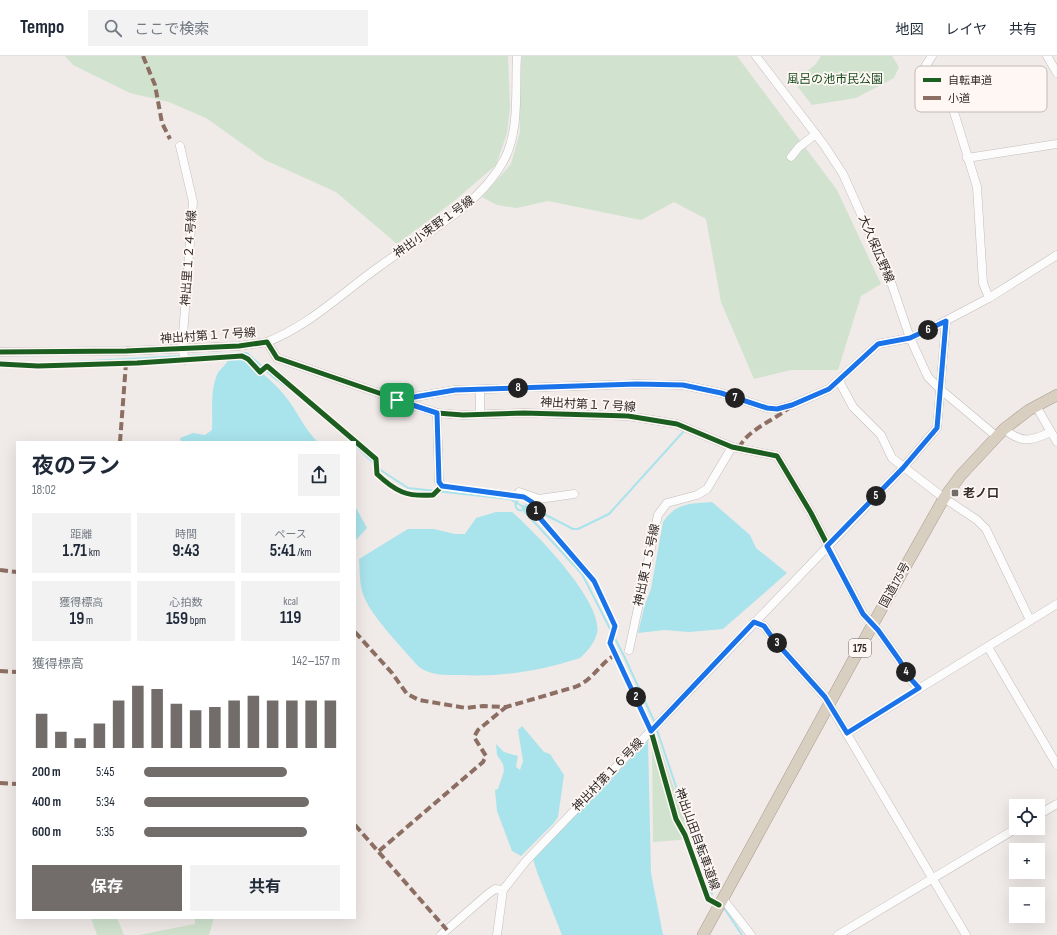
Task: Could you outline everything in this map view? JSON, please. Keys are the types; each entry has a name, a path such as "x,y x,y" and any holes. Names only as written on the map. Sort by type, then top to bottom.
{"highway":[{"name":"国道175号","path":"703,935 830,706 873,624 944,498 961,475 1000,432 1036,406 1057,395"}],"street":[{"name":"神出小束野１号線","path":"267,342 306,323 375,270 464,206 483,190 506,158 511,144 515,116 517,56"},
{"name":"大久保広野線","path":"756,56 816,134 843,174 866,222 890,279 910,338 928,377 940,389 1000,432 1015,437 1032,440 1051,432"},
{"path":"927,66 926,65 932,56"},
{"path":"1047,56 1057,73"},
{"path":"954,112 967,158 978,187 983,283 989,298"},
{"path":"792,157 799,146 816,134"},
{"path":"967,158 1057,144"},
{"name":"神出里１２４号線","path":"180,146 193,202 182,348 185,360"},
{"path":"397,400 455,390 637,384 683,385 721,393 767,408 777,409 792,405 829,389 839,382 878,344 910,338 946,321 989,298 1057,255"},
{"name":"神出村第１６号線","path":"503,890 526,861 903,468 937,428 946,321"},
{"name":"神出村第１７号線","path":"0,352 78,353 239,346 267,342 278,358 437,413 524,413 628,416 677,424 732,447 777,456 811,513 863,614 873,624 900,661 908,676 919,688"},
{"path":"839,382 854,407 881,435 892,458 903,468 944,498 977,520 986,529 1030,620"},
{"path":"480,390 480,414"},
{"path":"1036,406 1057,442"},
{"path":"437,413 439,482 442,486"},
{"name":"神出東１５号線","path":"629,650 658,515 667,503 697,495 707,489 732,447"},
{"path":"519,492 539,499 574,494"},
{"path":"847,733 1057,604"},
{"path":"754,622 764,626 774,640 825,697 966,935"},
{"path":"988,647 1057,765"},
{"path":"1045,812 1057,804"},
{"path":"838,935 1009,833"},
{"path":"441,935 495,889 503,890 497,935"},
{"path":"723,898 731,906 751,935"}],"green space":[{"path":"65,56 508,56 510,108 507,133 496,165 454,201 397,244 336,192 265,160 206,118 169,102 130,93 73,65"},
{"path":"522,56 737,56 837,190 881,284 861,296 838,370 791,370 754,379 721,302 706,219 674,202 641,220 548,201 517,208 497,205 482,197 511,164 520,132 519,81"},
{"name":"風呂の池市民公園","path":"821,56 892,56 899,67 894,78 856,98 812,105 794,82 816,64"},
{"path":"658,740 691,839 653,842 652,746"},
{"path":"91,919 117,919 124,935 97,935"},
{"path":"195,919 214,919 209,935 139,935 195,924"}],"water":[{"path":"243,359 263,374 281,391 317,441 181,441 180,438 193,433 205,435 212,430 213,388 219,371 228,360"},
{"path":"712,502 750,535 756,548 787,573 723,629 689,632 665,630 638,633 645,604 651,589 663,522 668,515 679,507 684,505"},
{"path":"356,508 367,528 356,540"},
{"path":"496,512 512,512 550,550 579,586 590,604 596,620 597,633 594,640 588,650 580,658 536,670 491,675 450,675 424,670 419,667 382,625 369,607 362,590 359,559 408,529 434,529 455,534 465,534 476,518"},
{"path":"522,726 544,752 550,754 564,775 558,817 521,856 512,851 497,811 495,790 498,789 504,771 503,764 497,755 496,744 504,752 518,756 516,767 520,770 523,761 518,730"},
{"path":"648,741 651,873 663,935 562,935 533,859"}],"waterway":[{"path":"187,356 247,353 273,377 299,396 351,441"},
{"path":"0,361 38,364 182,356"},
{"path":"523,506 544,514 573,529 578,529 609,514 683,432"},
{"path":"356,446 382,471 408,488 510,499 522,506 525,512 582,574 624,656 655,723"},
{"path":"519,500 523,500 525,501 526,505 525,509 519,510 516,507 516,503 519,500"},
{"path":"656,727 712,894"},
{"path":"724,908 742,935"}],"marked path":[{"path":"143,56 155,85 162,123 170,139"},
{"path":"120,441 126,363"},
{"path":"739,448 749,435 792,405"},
{"path":"0,570 16,572"},
{"path":"356,633 392,673 407,694 419,700 466,708 483,706 506,707 575,687 588,680 606,661 617,654"},
{"path":"0,671 16,672"},
{"path":"379,851 483,762 486,756 474,737 478,730 506,707"},
{"path":"0,783 16,784"},
{"path":"356,826 447,930"}],"cycle path":[{"path":"0,352 126,351 239,346 267,342 277,358 437,413 463,415 524,413 628,416 677,424 732,447 777,456 811,513 863,614 878,630 900,661 908,676 919,689"},
{"name":"神出山田自転車道線","path":"0,364 38,366 137,363 242,356 248,359 260,372 267,366 355,441"},
{"name":"神出山田自転車道線","path":"356,442 376,459 377,474 390,485 402,492 416,495 433,495 442,486 524,497 532,502 539,517 594,581 615,626 610,643 651,731 676,819 685,835 708,899 719,905"}],"place":[{"name":"老ノ口","path":"955,493"}],"route":[{"path":"946,321 937,428 903,468 827,546 863,614 878,630 900,661 908,676 919,688 847,733 825,697 774,640 764,626 754,622 651,731 610,643 615,626 594,581 539,517 530,500 524,497 442,486 439,482 437,413 397,400 413,396 455,390 637,384 683,385 721,393 767,408 777,409 792,405 829,389 839,382 878,344 910,338 946,321"}]}
